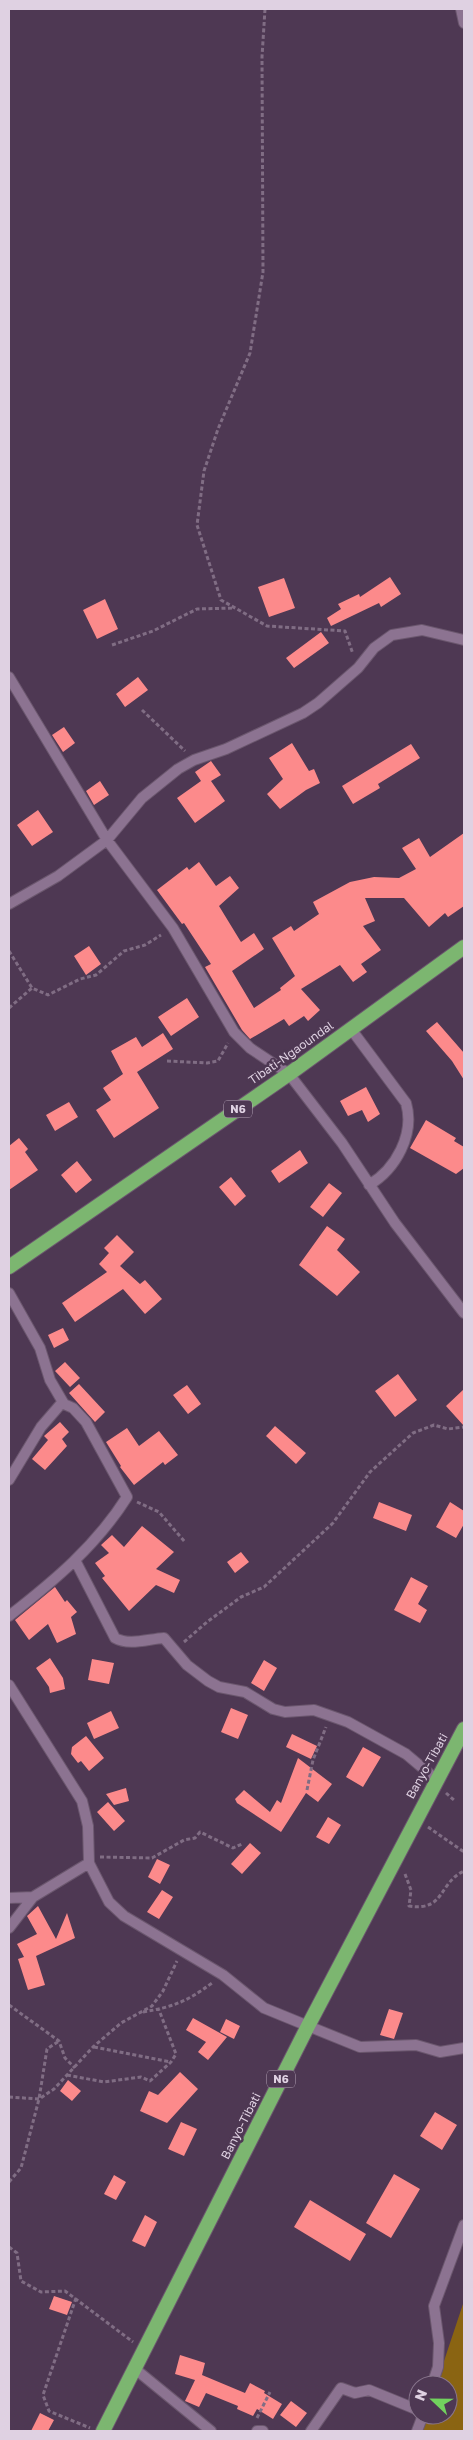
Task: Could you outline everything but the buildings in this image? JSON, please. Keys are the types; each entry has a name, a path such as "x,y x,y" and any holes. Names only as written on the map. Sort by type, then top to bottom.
{"highway":[{"name":"Tibati-Ngaoundal","path":"9,1267 290,1074 464,947"},
{"name":"Banyo-Tibati","path":"103,2431 308,2026 464,1729"}],"street":[{"path":"462,9 464,23"},
{"path":"9,904 58,876 107,840 142,798 164,779 194,760 226,749 303,713 318,703 358,668 374,648 392,635 422,630 464,640"},
{"path":"9,678 107,840 173,928 234,1032 250,1048 290,1074 342,1143 395,1223 464,1313"},
{"path":"351,1029 406,1103 409,1114 409,1125 404,1145 380,1179 370,1185"},
{"path":"9,1293 37,1342 50,1380 64,1404 73,1408 86,1422 127,1497 102,1532 76,1562 9,1616"},
{"path":"9,1480 41,1427 60,1405 64,1404"},
{"path":"76,1562 115,1638 135,1641 164,1638 187,1665 208,1681 220,1687 245,1692 273,1709 285,1712 314,1710 331,1715 378,1737 406,1754 436,1780"},
{"path":"9,1685 82,1801 88,1826 88,1863 99,1886 116,1909 223,1975 264,2008 308,2026 360,2046 416,2045 440,2052 464,2048"},
{"path":"9,1928 33,1898 88,1863"},
{"path":"9,1898 33,1898"},
{"path":"435,2375 438,2367 439,2344 434,2306 464,2225"},
{"path":"134,2368 211,2431"},
{"path":"311,2431 341,2388 356,2393 369,2390 408,2406"},
{"path":"257,2431 263,2431"}],"path":[{"path":"265,9 262,57 263,272 250,353 218,429 204,471 197,526 221,600 267,626 345,630 358,668"},
{"path":"112,644 154,631 197,608 234,608"},
{"path":"142,710 194,760"},
{"path":"9,951 32,988 48,995 80,979 96,975 124,951 145,945 173,928"},
{"path":"9,1008 32,988"},
{"path":"167,1061 207,1063 218,1061 234,1032"},
{"path":"174,1651 207,1622 241,1597 264,1587 326,1530 370,1472 413,1433 434,1425 448,1429 464,1427"},
{"path":"127,1497 159,1512 186,1542"},
{"path":"307,1790 313,1760 331,1715"},
{"path":"416,1818 464,1852"},
{"path":"88,1863 99,1857 152,1858 184,1840 195,1838 200,1832 233,1848 242,1844"},
{"path":"393,1865 404,1872 409,1882 411,1890 409,1906 421,1908 436,1901 447,1885 464,1871"},
{"path":"9,2097 39,2099 54,2089 93,2047 121,2023 152,2006 163,1991 182,1951"},
{"path":"138,2013 159,2010 189,2000 223,1975"},
{"path":"9,2005 59,2041 65,2058 75,2068"},
{"path":"67,2075 104,2082 141,2077 150,2081 171,2062 176,2054 159,2010"},
{"path":"9,2182 20,2168 39,2099 47,2049 59,2041"},
{"path":"93,2047 171,2062"},
{"path":"9,2247 17,2253 21,2281 41,2292 65,2291 144,2349"},
{"path":"76,2298 43,2394 49,2411 99,2431"},
{"path":"256,2419 270,2392"}],"shaded area":[{"path":"464,2301 464,2431 420,2431 422,2425 458,2425 458,2375 439,2375"}]}
